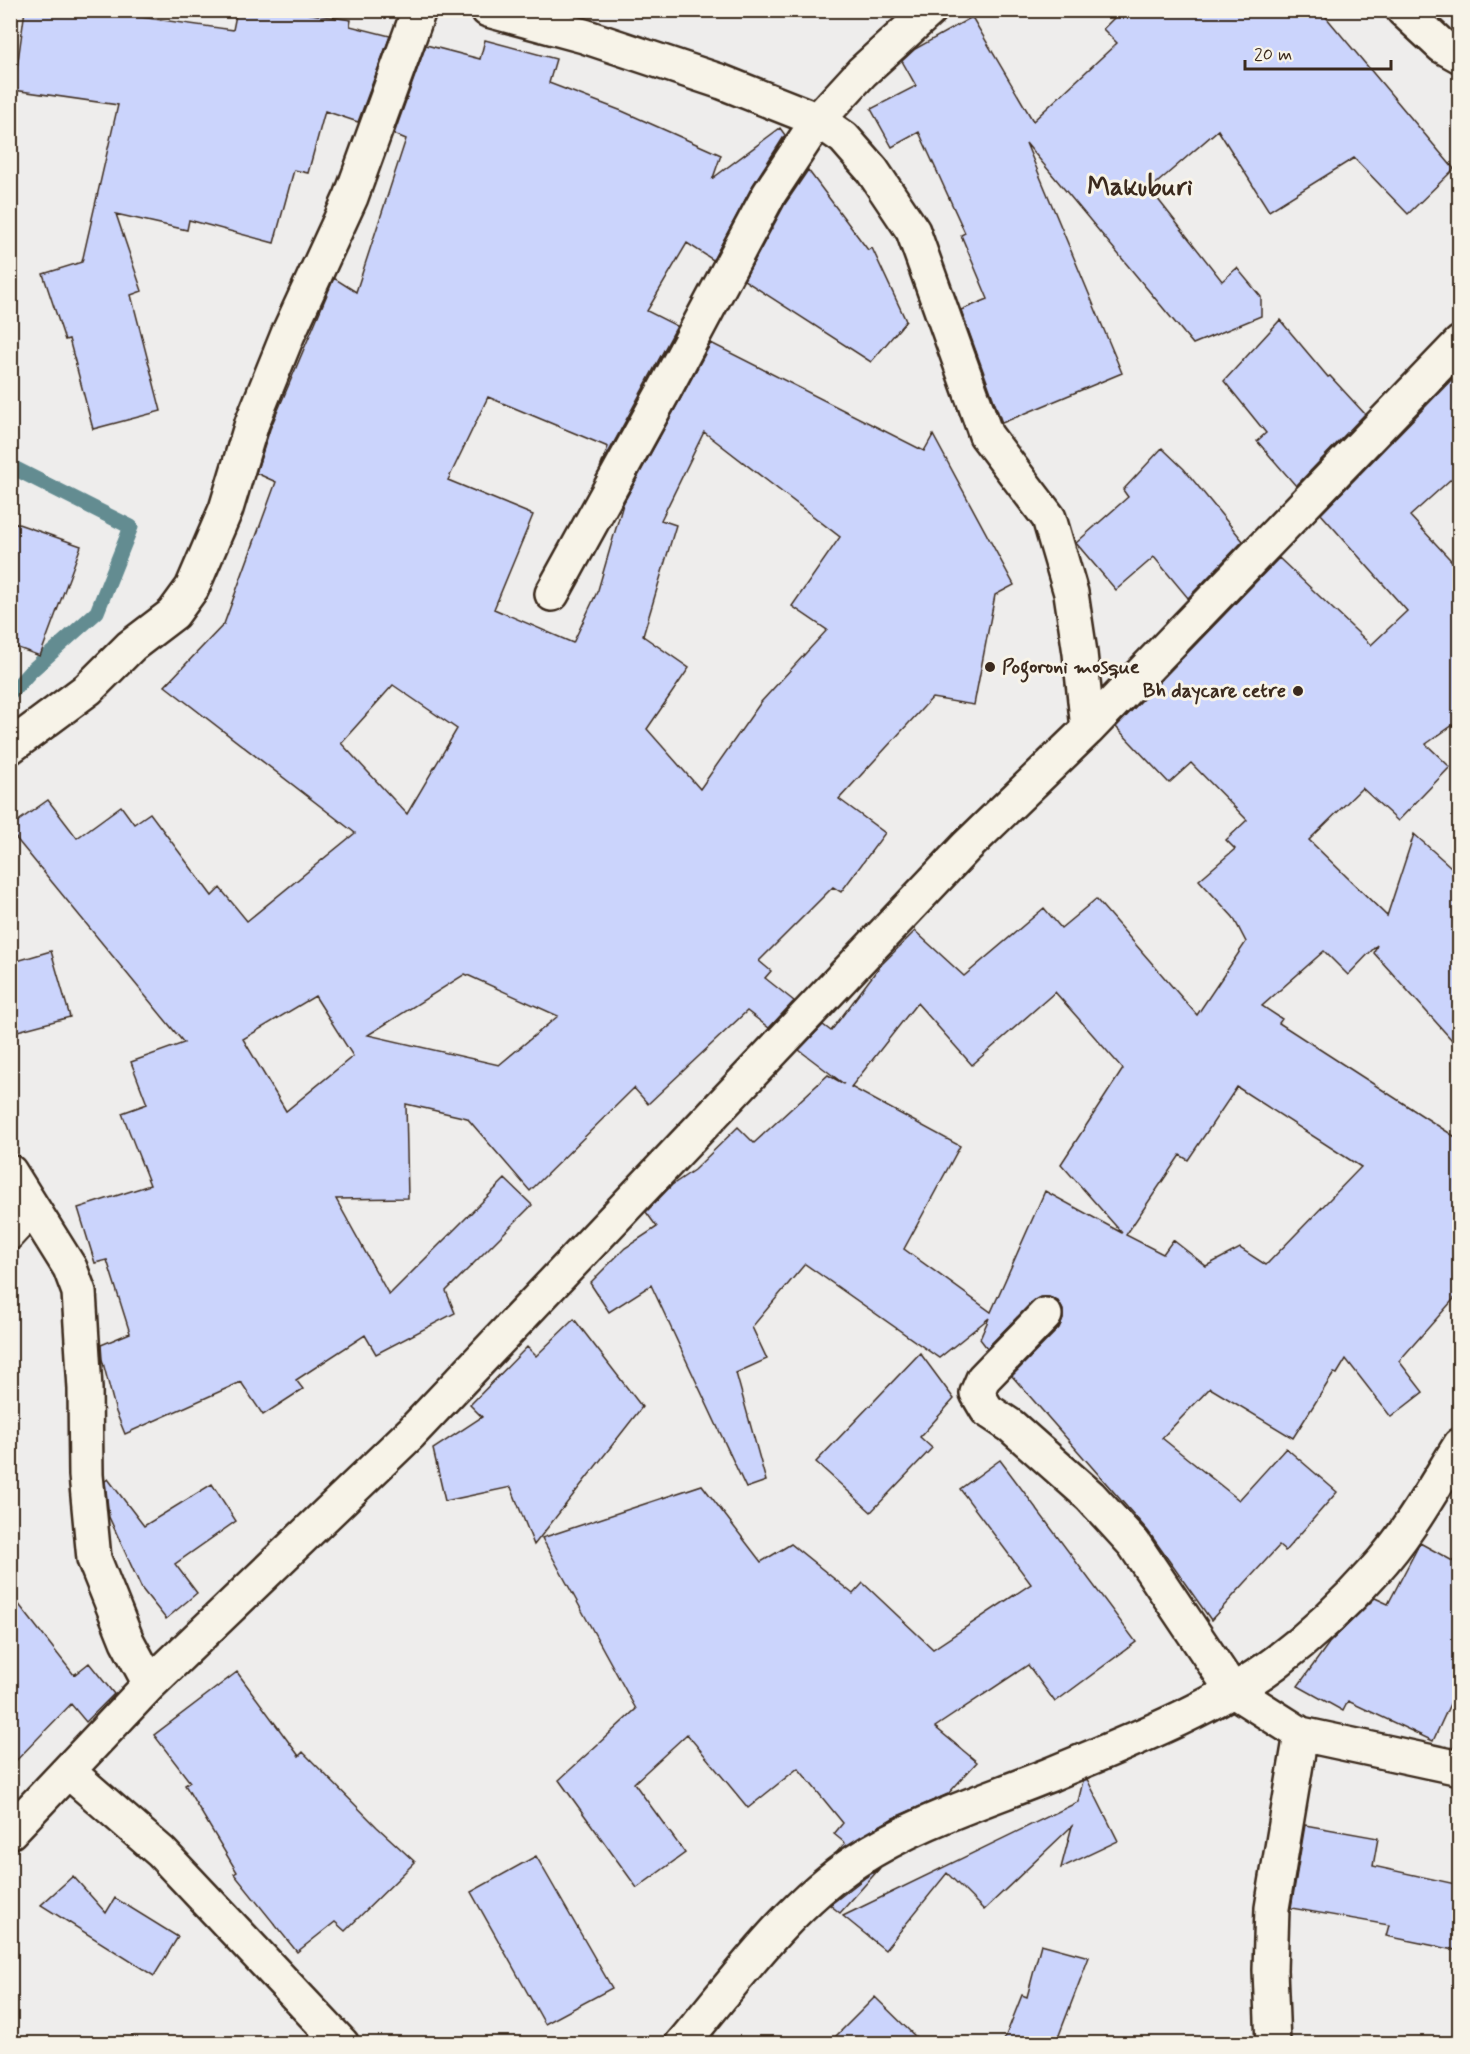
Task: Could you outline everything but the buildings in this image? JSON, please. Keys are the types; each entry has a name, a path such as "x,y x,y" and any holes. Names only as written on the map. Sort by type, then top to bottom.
{"street":[{"path":"10,747 88,689 131,646 173,614 192,588 226,509 252,423 288,334 351,197 420,10"},
{"path":"488,10 584,36 690,71 818,120 844,138 872,170 913,231 986,435 1049,518 1071,593 1088,729"},
{"path":"552,594 660,400 769,194 818,120 862,72 930,10"},
{"path":"1402,10 1442,46 1460,56"},
{"path":"10,1832 150,1684 411,1433 966,847 1088,729 1460,343"},
{"path":"10,1172 36,1209 70,1268 79,1292 85,1389 86,1475 94,1559 127,1641 150,1684"},
{"path":"1045,1315 983,1379 976,1394 987,1410 1019,1433 1090,1496 1134,1544 1232,1690 1301,1734 1460,1768"},
{"path":"682,2043 730,1984 795,1913 811,1897 855,1862 931,1821 1152,1731 1232,1690 1274,1664 1316,1630 1377,1569 1413,1522 1460,1444"},
{"path":"1273,2043 1270,1970 1272,1908 1301,1734"},
{"path":"69,1772 161,1852 342,2043"}],"lane":[{"path":"10,1237 36,1209"}],"waterway":[{"path":"10,466 131,527 97,612 30,672 10,694"}],"place":[{"name":"Pogoroni mosque","path":"990,667"},
{"name":"Bh daycare cetre","path":"1298,691"}],"district":[{"name":"Makuburi","path":"1140,188"}]}
